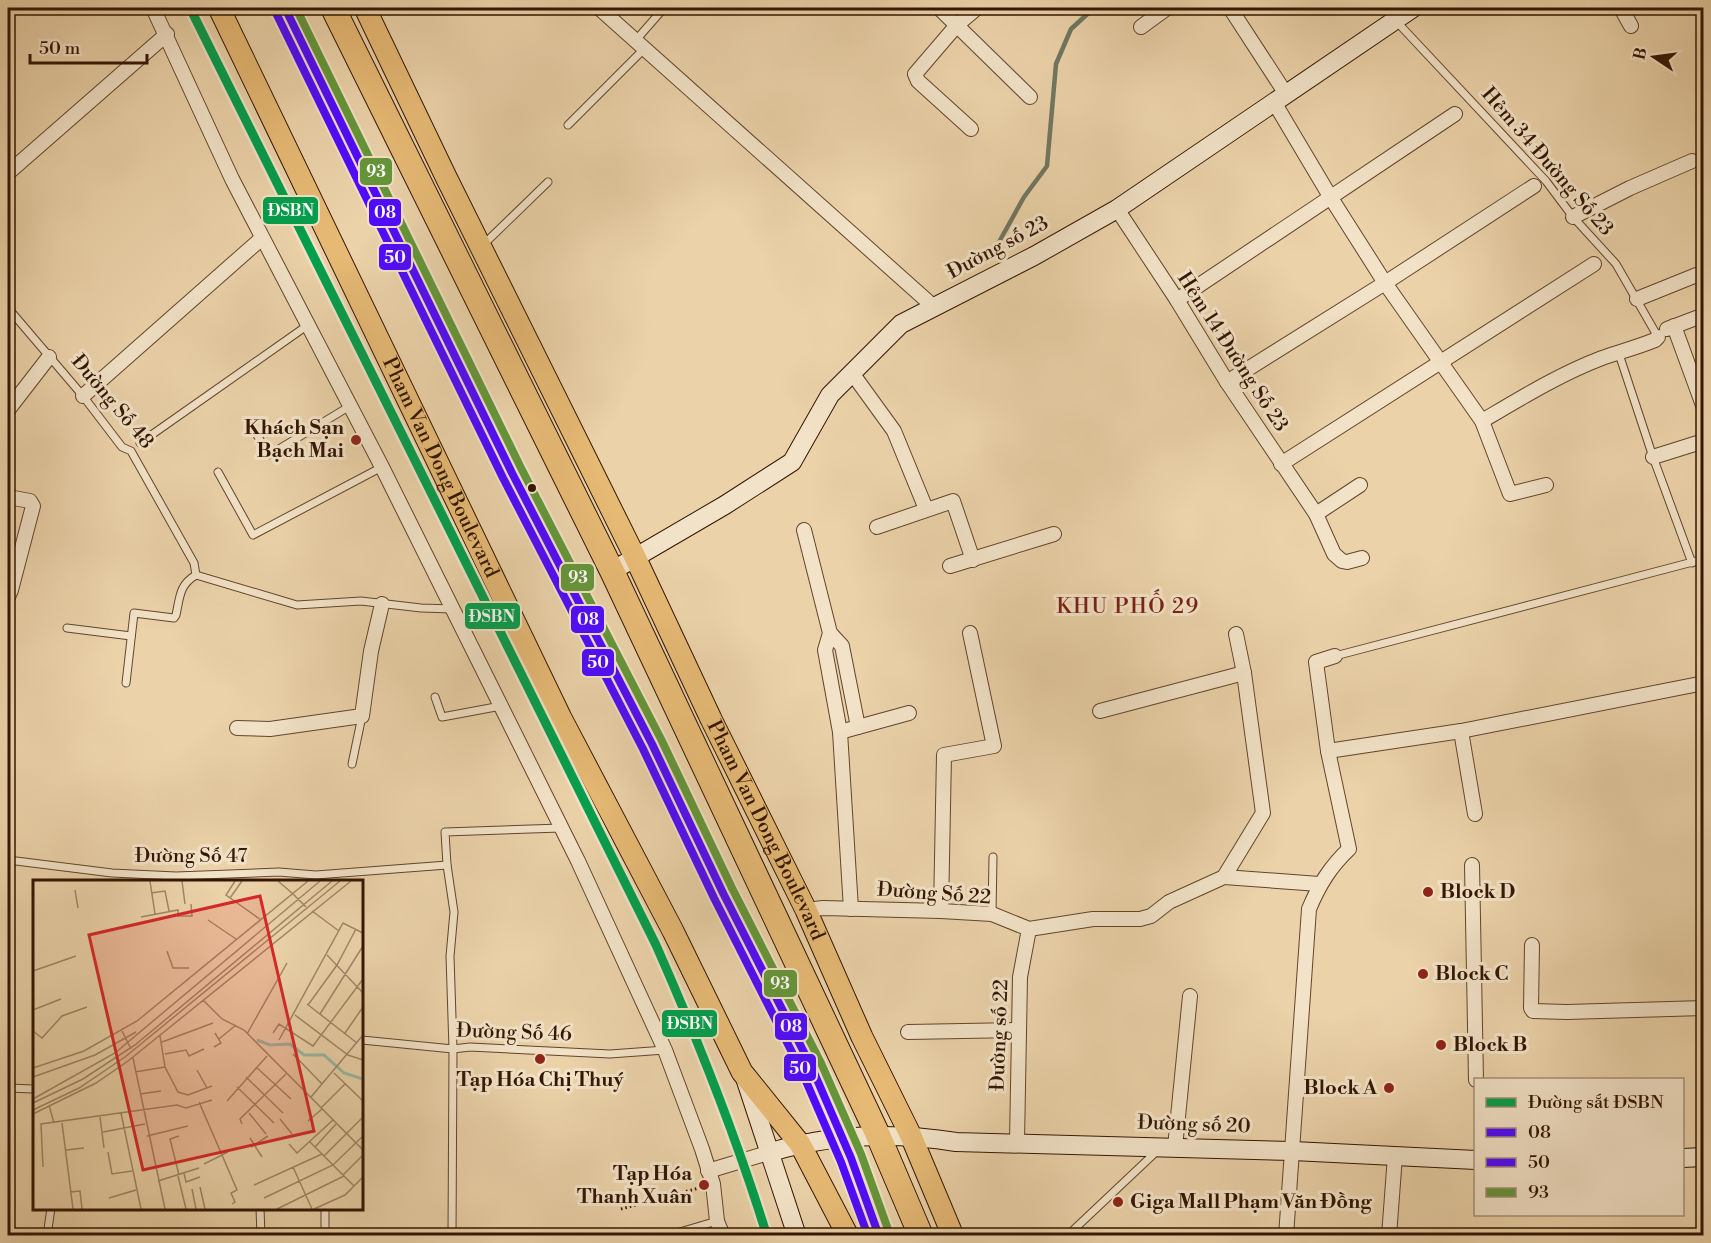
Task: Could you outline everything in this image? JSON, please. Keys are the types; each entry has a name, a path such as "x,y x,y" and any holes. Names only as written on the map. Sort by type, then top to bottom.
{"highway":[{"path":"285,8 512,473 646,733 812,1068 842,1137 879,1236"},
{"name":"Pham Van Dong Boulevard","path":"333,8 612,571 878,1135 921,1236"}],"main road":[{"name":"Pham Van Dong Boulevard","path":"219,8 561,718 673,931 742,1072 800,1144 848,1236"},
{"name":"Pham Van Dong Boulevard","path":"365,8 806,910 862,1037 911,1136 953,1236"}],"street":[{"path":"153,8 261,238 382,467 578,861 665,1050 702,1149 710,1178 717,1221 723,1236"},
{"path":"599,8 934,307"},
{"path":"939,8 1030,97"},
{"path":"971,129 915,76 915,72 957,25 977,8"},
{"path":"1142,27 1167,8"},
{"path":"1230,8 1280,98 1331,198 1385,283 1482,421 1510,494 1546,485"},
{"name":"Đường số 23","path":"612,571 792,462 830,395 901,324 1034,256 1117,209 1413,8"},
{"path":"1621,8 1631,26"},
{"path":"8,173 167,34"},
{"path":"1177,300 1455,114"},
{"path":"1573,217 1630,188 1692,161"},
{"path":"1227,382 1534,186"},
{"name":"Hẻm 14 Đường Số 23","path":"1117,209 1177,300 1227,382 1316,514 1334,554 1347,562 1362,558"},
{"path":"83,396 261,238"},
{"path":"1281,464 1594,264"},
{"path":"1637,299 1704,272"},
{"path":"1482,421 1544,385 1603,358 1655,340 1657,335 1674,326 1704,315"},
{"path":"1674,326 1704,408"},
{"path":"8,410 25,385 49,357"},
{"path":"852,373 894,431 926,509"},
{"path":"1653,457 1704,441"},
{"path":"1316,514 1360,484"},
{"path":"8,497 33,503 12,590 8,597"},
{"path":"877,527 953,501 973,560"},
{"path":"804,530 830,633 842,646 858,727"},
{"path":"950,567 1054,534"},
{"path":"237,728 270,729 362,716 371,651 382,604"},
{"path":"830,633 825,650 840,732 851,909"},
{"path":"941,911 944,755 994,746 970,633"},
{"path":"1224,877 1263,813 1244,673 1236,634"},
{"path":"1286,1236 1309,909 1319,884 1334,863 1349,849 1328,751 1316,662 1335,656"},
{"path":"1100,711 1244,673"},
{"path":"1328,751 1461,731 1704,683"},
{"path":"840,732 909,713"},
{"path":"1461,731 1474,814"},
{"path":"1472,865 1476,1078"},
{"path":"1029,929 1093,919 1140,919 1151,916 1169,902 1224,877 1319,884"},
{"name":"Đường Số 22","path":"806,910 851,909 992,914 1029,929"},
{"name":"Đường số 22","path":"1017,1142 1020,977 1029,929"},
{"path":"1532,945 1531,1008 1533,1011 1704,1008"},
{"path":"1169,1147 1190,996"},
{"path":"908,1032 1018,1030"},
{"path":"742,1072 771,1152 797,1236"},
{"name":"Đường số 20","path":"771,1152 800,1144 842,1137 878,1135 911,1136 956,1142 1293,1151 1474,1160"},
{"path":"710,1178 771,1152"},
{"path":"1389,1236 1395,1156"},
{"path":"1684,1158 1704,1157"}],"lane":[{"path":"568,125 640,44 664,8"},
{"name":"Hẻm 34 Đường Số 23","path":"1395,20 1546,181 1573,217 1616,264 1657,335"},
{"path":"481,247 548,182"},
{"name":"Đường Số 48","path":"8,310 83,396 122,447 131,451 194,563 196,575"},
{"path":"140,443 308,325"},
{"path":"1619,354 1653,457 1692,563"},
{"path":"251,425 269,455 350,406"},
{"path":"218,472 253,535 382,467"},
{"path":"1335,656 1704,559"},
{"path":"126,683 134,613 174,618 185,582 196,575 297,604 361,601 453,609"},
{"path":"67,628 131,636"},
{"path":"435,697 442,717 501,706"},
{"path":"352,764 362,716"},
{"path":"452,1236 453,1049 450,956 454,912 445,832 561,828"},
{"path":"992,914 993,857"},
{"name":"Đường Số 47","path":"8,860 112,873 176,876 279,872 316,878 447,865"},
{"name":"Đường Số 46","path":"363,1040 453,1049 470,1047 610,1054 665,1050"},
{"path":"8,1088 33,1089"},
{"path":"1067,1236 1169,1147"},
{"path":"47,1236 51,1210"},
{"path":"261,1210 261,1236"},
{"path":"325,1210 325,1228"},
{"path":"666,1236 717,1221"}],"path":[{"path":"621,1209 710,1178"}],"waterway":[{"path":"994,251 1024,197 1047,166 1056,64 1071,29 1094,8"}],"rail line":[{"name":"ĐSBN","path":"190,8 656,945 716,1089 767,1236"}],"transit line":[{"name":"08","path":"285,8 512,473 652,744 723,893 812,1068 851,1158 879,1236"},
{"name":"93","path":"296,8 521,468 661,739 732,888 821,1063 861,1154 889,1232"},
{"name":"50","path":"276,13 503,478 643,749 714,898 802,1072 841,1162 868,1236"}],"place":[{"name":"Khách Sạn Bạch Mai","path":"356,440"},
{"name":"Block D","path":"1428,892"},
{"name":"Block C","path":"1423,974"},
{"name":"Block B","path":"1441,1045"},
{"name":"Tạp Hóa Chị Thuý","path":"540,1059"},
{"name":"Block A","path":"1389,1088"},
{"name":"Tạp Hóa Thanh Xuân","path":"704,1185"},
{"name":"Giga Mall Phạm Văn Đồng","path":"1118,1202"}],"district":[{"name":"KHU PHỐ 29","path":"1128,607"}]}
